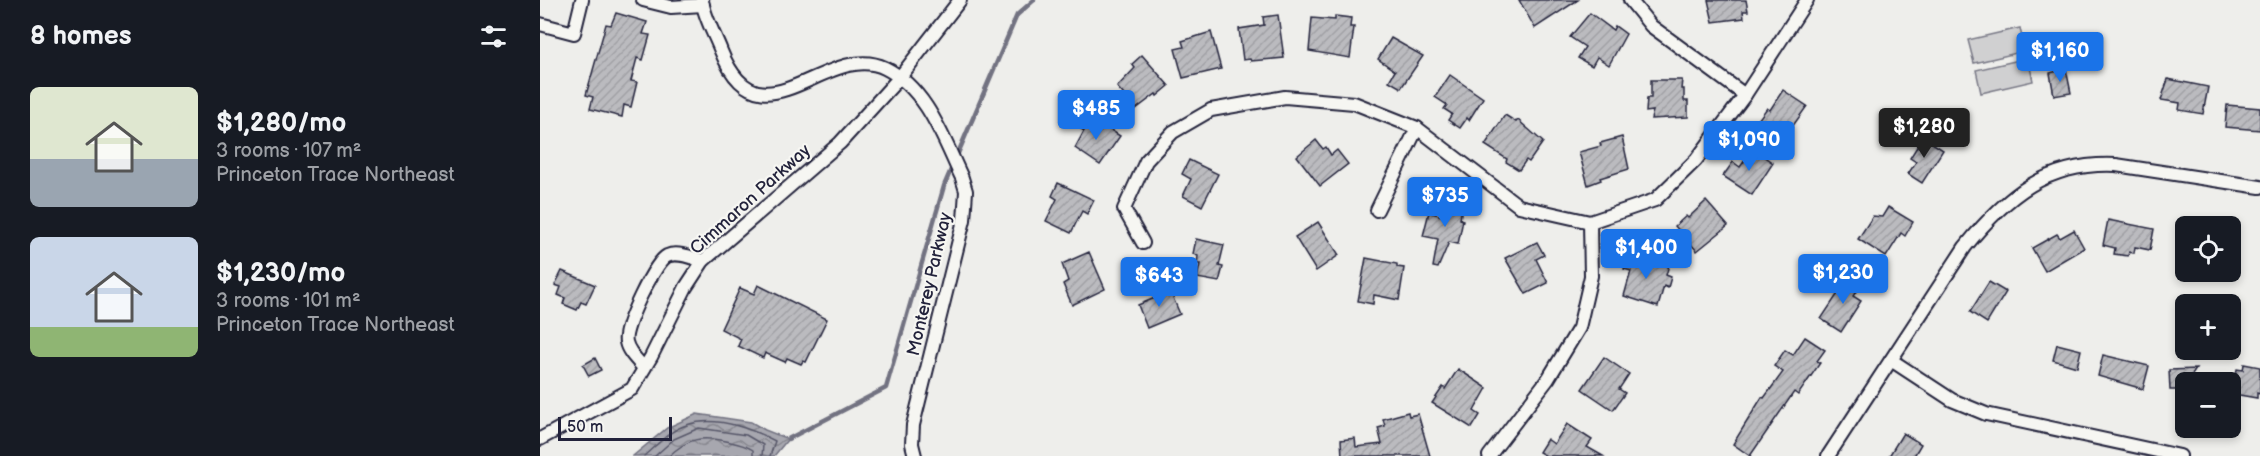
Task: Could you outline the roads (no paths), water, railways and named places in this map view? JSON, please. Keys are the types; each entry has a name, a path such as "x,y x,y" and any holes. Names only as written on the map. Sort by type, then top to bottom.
{"street":[{"path":"540,24 573,33 582,0"},
{"path":"643,0 671,7 702,3"},
{"name":"Cimmaron Parkway","path":"540,438 632,389 686,287 703,261 840,143 900,77 960,0"},
{"path":"1630,0 1651,26 1745,95"},
{"path":"1143,243 1125,209 1146,161 1173,132 1210,111 1285,97 1354,103 1417,128 1519,206 1590,222 1655,200 1696,160 1745,95 1807,0"},
{"name":"Monterey Parkway","path":"702,3 729,70 740,84 753,92 770,94 849,66 868,63 883,67 900,77 922,98 962,178 966,191 964,220 913,425 913,450 906,456"},
{"path":"1377,210 1417,128"},
{"path":"1828,456 1965,247 1987,219 2032,183 2073,167 2096,164 2260,187"},
{"path":"1490,456 1548,379 1578,328 1591,276 1590,222"},
{"path":"644,368 632,355 625,340 628,325 656,266 667,256 682,255 703,261"},
{"path":"1891,360 1952,400 1986,414 2180,456"}],"water":[{"path":"697,414 751,422 788,439 774,456 633,456 667,428"}],"waterway":[{"path":"788,439 886,388 944,186 1017,15 1034,0"}]}
